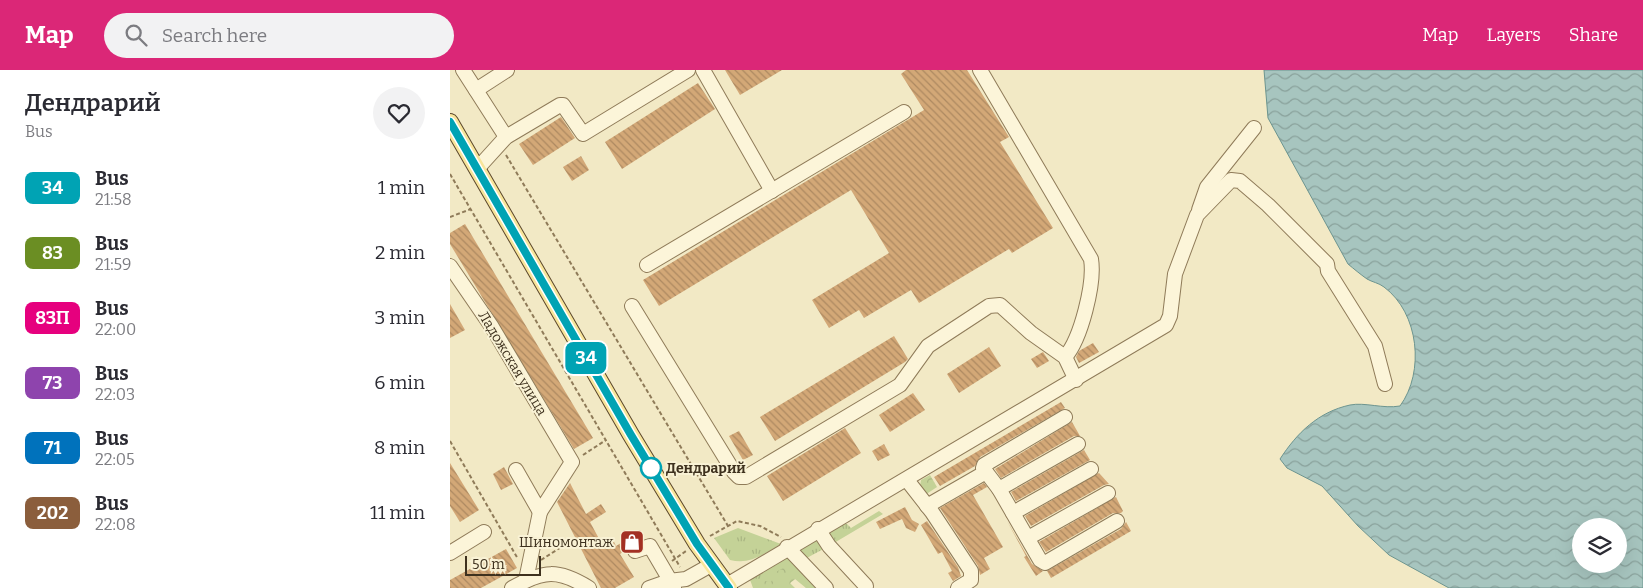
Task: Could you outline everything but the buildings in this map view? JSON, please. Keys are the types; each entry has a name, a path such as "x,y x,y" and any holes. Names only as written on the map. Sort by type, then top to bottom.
{"main road":[{"path":"450,122 631,435 711,565 728,586"}],"street":[{"path":"463,70 506,137"},
{"path":"476,90 506,70"},
{"path":"477,170 506,137 562,104 583,134 688,70"},
{"path":"703,70 772,191"},
{"path":"980,70 1091,258 1092,272 1081,325 1072,349 1065,357"},
{"path":"647,265 904,112"},
{"path":"728,586 791,545 907,480 1166,325 1170,316 1175,274 1207,187 1254,128"},
{"path":"1197,215 1231,180 1240,181 1268,205 1327,264 1328,271 1374,346 1385,384"},
{"name":"Ладожская улица","path":"453,274 492,327 572,462"},
{"path":"632,306 734,472 739,476 746,477 900,385 928,346 989,306 1000,305 1031,333 1065,357 1076,380"},
{"path":"1065,417 984,465 986,472 1014,513 1040,560 1045,563 1117,521"},
{"path":"999,489 1078,444"},
{"path":"512,588 525,570 540,512 572,462"},
{"path":"1014,513 1091,469"},
{"path":"516,470 540,512"},
{"path":"927,506 986,472"},
{"path":"907,480 971,571 971,580 958,588"},
{"path":"1028,538 1108,493"},
{"path":"818,529 829,546 866,586"},
{"path":"450,553 484,532"},
{"path":"791,545 826,588"},
{"path":"636,551 650,546 671,585"},
{"path":"649,588 671,585 711,565"},
{"path":"525,570 569,576 589,588"}],"path":[{"path":"505,153 728,526"},
{"path":"450,174 686,579"},
{"path":"450,222 454,217 470,209"},
{"path":"572,462 606,440"},
{"path":"450,441 525,570 569,542"},
{"path":"710,536 737,521 760,526 791,545"},
{"path":"674,558 688,550"}],"green space":[{"path":"930,475 937,487 925,495 920,486 921,480"},
{"path":"879,511 883,514 834,543 828,532 841,523 847,524 851,528"},
{"path":"738,528 781,544 763,555 750,560 730,560 714,538"},
{"path":"819,537 827,547 805,559 800,549"},
{"path":"789,554 822,588 806,588 795,579 790,583 795,588 753,588 749,577"},
{"path":"785,567 790,569 795,579 790,583 791,588 763,588 762,585 765,581 771,582 776,572"}],"water":[{"path":"1264,70 1643,70 1643,588 1449,588 1389,555 1358,526 1322,486 1287,468 1280,459 1301,432 1318,418 1339,408 1356,404 1387,407 1400,406 1408,392 1413,377 1414,344 1411,327 1405,312 1396,298 1384,287 1367,279 1348,264 1268,118"}],"bus line":[{"name":"34","path":"450,122 631,435 697,544 729,588"}],"place":[{"name":"Дендрарий","path":"651,468"},
{"name":"Шиномонтаж","path":"632,542"}]}
